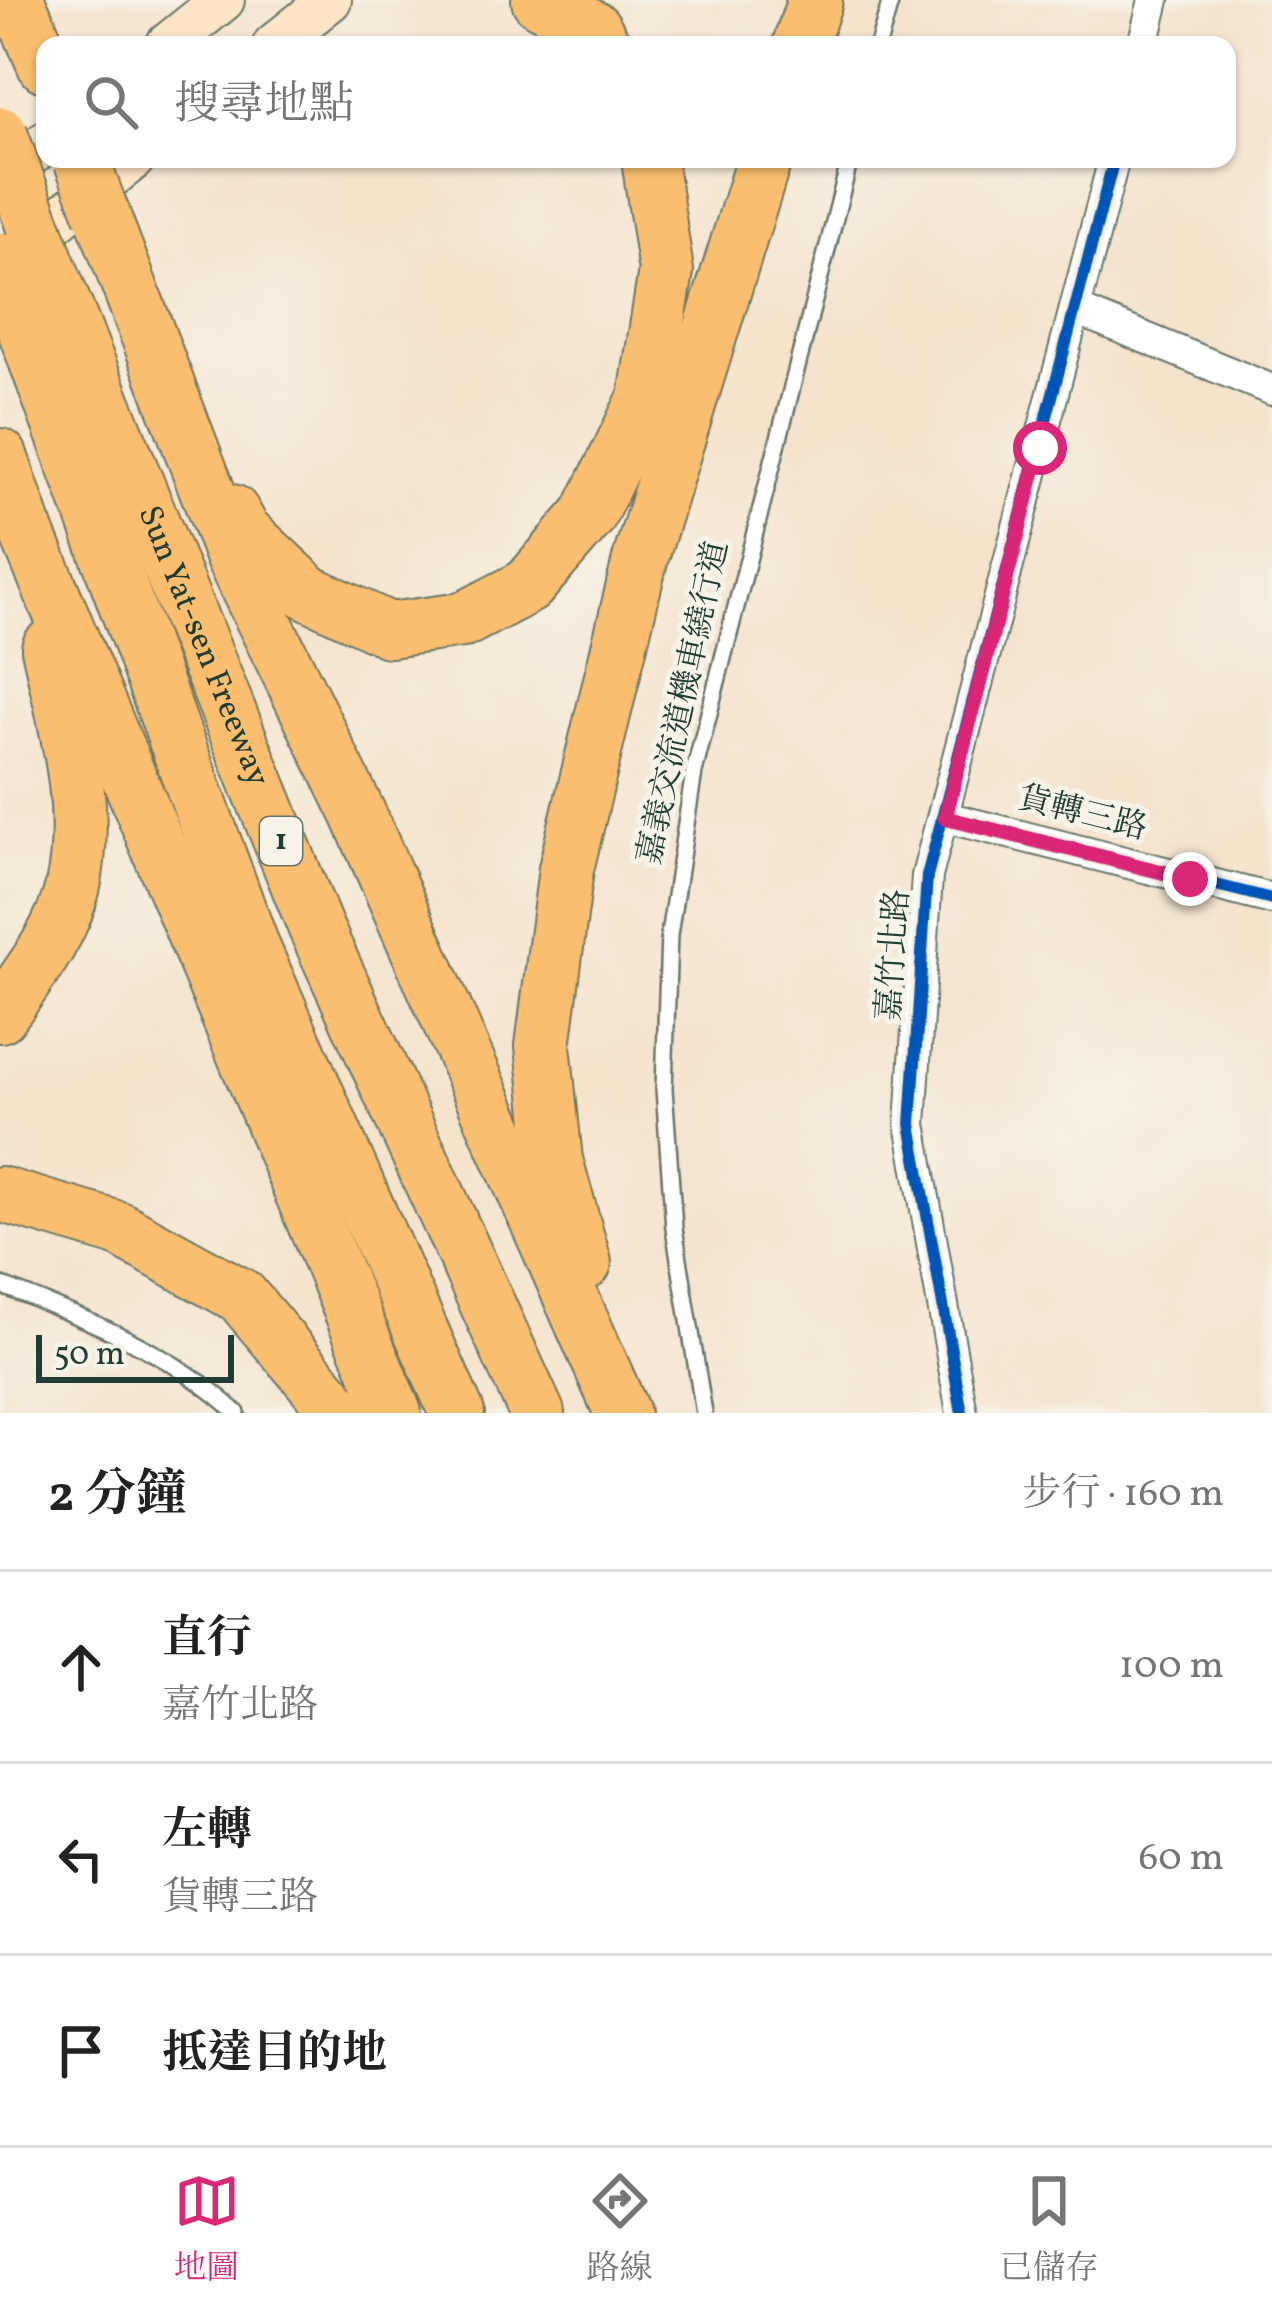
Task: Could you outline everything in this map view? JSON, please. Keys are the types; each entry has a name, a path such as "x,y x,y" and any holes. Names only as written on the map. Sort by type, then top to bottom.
{"highway":[{"path":"17,0 36,44"},
{"path":"539,0 594,29 598,36"},
{"path":"803,36 815,0"},
{"name":"Sun Yat-sen Freeway","path":"0,134 14,269 253,949 458,1413"},
{"path":"84,168 233,558 358,813 622,1413"},
{"path":"180,425 243,531 308,592 389,630 463,620 528,586 589,515 646,397 666,271 650,168"},
{"path":"634,1413 597,1313 556,1160 543,1046 566,869 640,560 761,168"},
{"name":"Sun Yat-sen Freeway","path":"14,269 537,1413"},
{"path":"0,457 23,523 394,1413"},
{"path":"0,1015 40,959 72,890 81,815 23,523"},
{"path":"0,1194 119,1228 241,1296 340,1413"}],"main road":[{"path":"177,36 223,0"},
{"path":"285,36 330,0"},
{"path":"0,178 36,149"},
{"path":"14,269 123,168"}],"street":[{"path":"1145,36 1154,0"},
{"name":"嘉竹北路","path":"962,1413 911,1124 928,876 1112,168"},
{"path":"1075,309 1272,390"},
{"name":"貨轉三路","path":"945,818 1272,899"}],"lane":[{"path":"880,36 890,0"},
{"name":"嘉義交流道機車繞行道","path":"704,1413 674,1228 664,1089 669,935 694,772 848,168"},
{"path":"0,1285 107,1329 218,1395 237,1413"}],"cycle path":[{"path":"962,1413 911,1124 927,876 1112,168"},
{"path":"945,817 1272,899"}],"route":[{"path":"1040,448 945,818 1190,879"}]}
